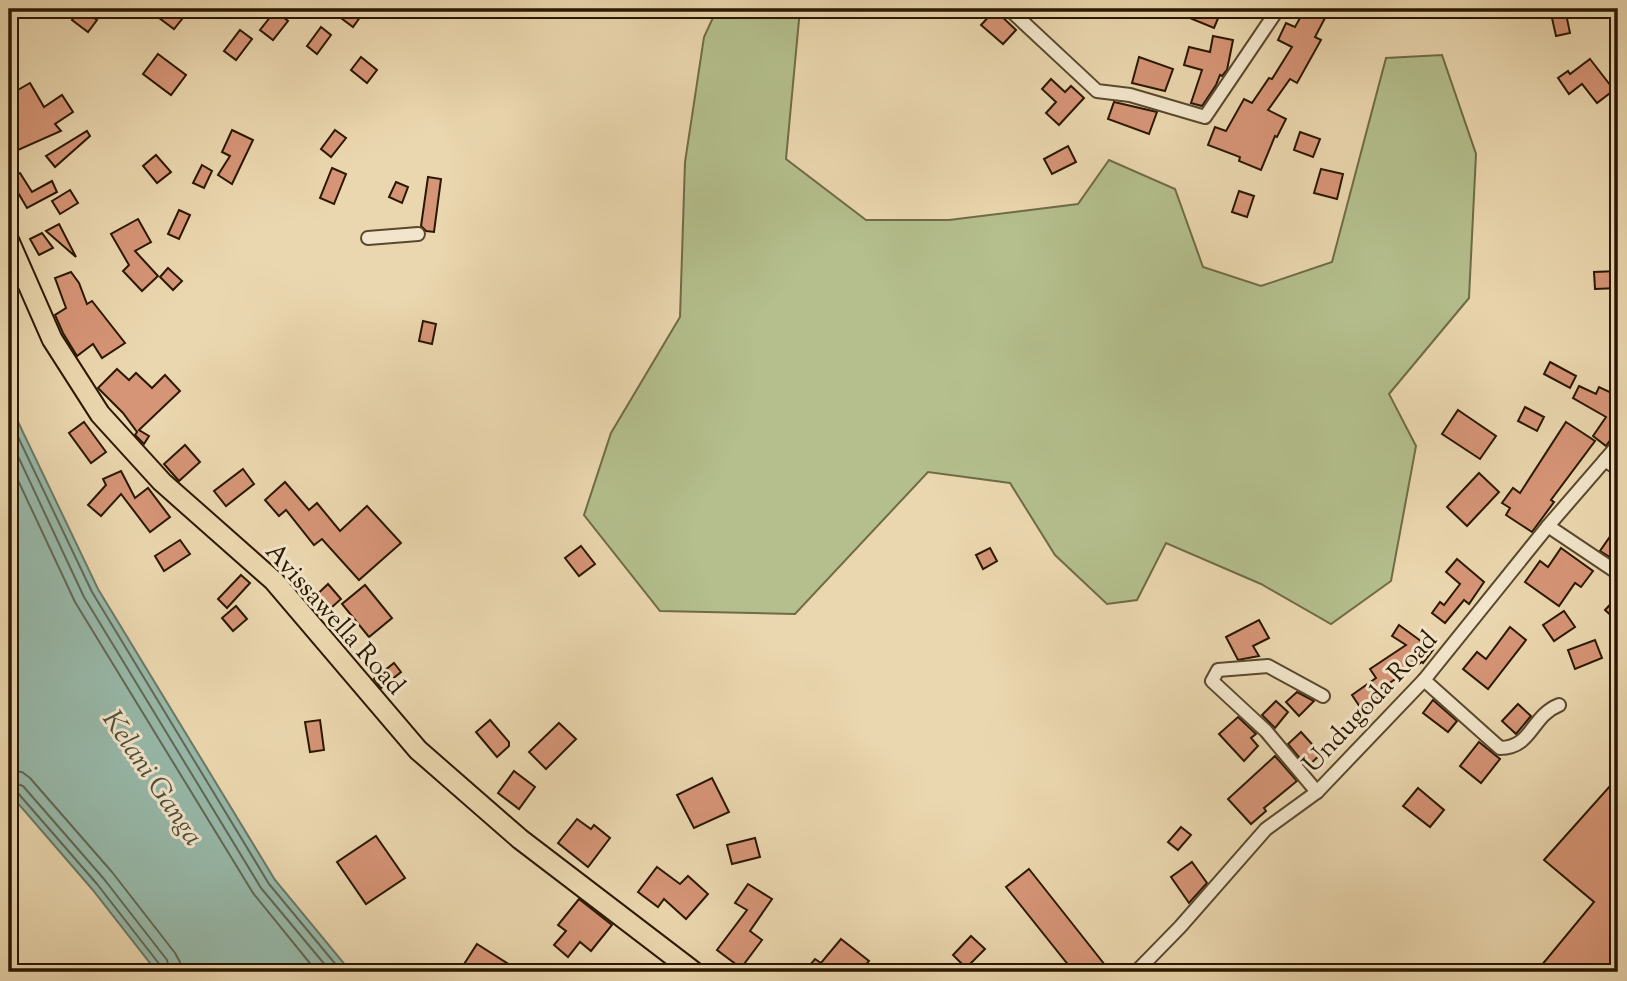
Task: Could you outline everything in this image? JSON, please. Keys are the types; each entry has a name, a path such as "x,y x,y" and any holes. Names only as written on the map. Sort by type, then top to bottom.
{"main road":[{"name":"Avissawella Road","path":"9,241 52,340 100,414 162,482 274,581 418,750 520,839 694,972"}],"street":[{"path":"1009,9 1097,91 1130,95 1205,117 1278,9"},
{"path":"368,238 418,234"},
{"name":"Undugoda Road","path":"1136,972 1266,829 1317,792 1424,680 1548,526 1618,445"},
{"path":"1605,460 1618,469"},
{"path":"1548,526 1618,573"},
{"path":"1317,792 1266,731 1212,681 1218,670 1268,666 1323,695"},
{"path":"1424,680 1500,748 1511,748 1528,736 1545,711 1559,705"}],"green space":[{"path":"717,9 800,9 786,159 866,220 949,220 1078,204 1109,160 1175,189 1203,267 1261,286 1332,262 1386,58 1442,55 1476,154 1469,298 1389,394 1416,446 1391,581 1331,624 1261,584 1166,543 1137,600 1107,604 1055,555 1010,483 928,472 795,614 660,611 584,515 611,433 680,317 685,162 704,37"}],"water":[{"name":"Kelani Ganga","path":"9,403 98,589 275,880 351,972 157,972 92,889 9,793"}],"building":[{"path":"81,9 97,20 88,32 72,20"},
{"path":"147,9 190,9 174,29"},
{"path":"329,9 357,9 363,13 353,27"},
{"path":"1168,9 1222,9 1214,28"},
{"path":"1305,9 1325,18 1315,37 1321,40 1297,83 1290,79 1268,110 1286,119 1277,137 1275,136 1261,170 1239,161 1240,157 1208,145 1215,127 1226,131 1244,99 1252,103 1269,78 1272,79 1292,47 1278,40 1286,23 1295,27"},
{"path":"1550,9 1565,9 1570,33 1556,36"},
{"path":"995,10 1016,30 1003,44 981,25"},
{"path":"275,11 288,21 273,40 260,30"},
{"path":"321,27 331,35 317,54 307,46"},
{"path":"240,30 252,39 236,60 224,51"},
{"path":"1213,36 1233,40 1227,70 1220,75 1202,106 1191,103 1202,70 1184,65 1189,47 1210,52"},
{"path":"158,54 186,75 171,95 143,74"},
{"path":"361,57 377,70 367,83 351,70"},
{"path":"1139,57 1173,69 1165,91 1132,83"},
{"path":"1590,59 1614,90 1597,103 1582,84 1569,94 1558,78 1568,71 1570,74"},
{"path":"1051,79 1065,92 1071,86 1084,98 1059,125 1046,113 1056,102 1042,89"},
{"path":"30,83 44,107 62,95 73,112 55,124 61,131 9,154 9,95"},
{"path":"1114,102 1157,112 1149,134 1108,119"},
{"path":"232,130 253,140 232,184 218,175 230,156 222,152"},
{"path":"335,130 346,138 331,157 321,149"},
{"path":"87,131 90,136 55,167 46,156"},
{"path":"1300,132 1320,139 1313,157 1294,150"},
{"path":"1068,146 1076,162 1052,174 1044,159"},
{"path":"156,155 171,172 157,183 143,166"},
{"path":"202,165 212,171 204,188 193,183"},
{"path":"332,168 346,174 334,204 320,198"},
{"path":"1321,169 1343,174 1337,199 1314,193"},
{"path":"20,173 32,192 52,181 57,192 27,208 10,179"},
{"path":"428,177 441,179 434,232 426,231 421,226"},
{"path":"396,182 408,187 402,203 389,197"},
{"path":"70,190 78,203 60,214 52,201"},
{"path":"1239,191 1254,196 1247,217 1232,212"},
{"path":"179,210 190,215 179,239 168,234"},
{"path":"138,219 151,242 135,251 158,276 142,291 123,271 129,265 111,234"},
{"path":"59,224 76,257 46,231"},
{"path":"42,233 53,248 39,255 30,239"},
{"path":"168,268 182,281 173,290 160,277"},
{"path":"1618,271 1618,288 1595,289 1594,272"},
{"path":"71,272 79,283 87,304 92,301 125,343 102,358 93,344 77,356 55,315 66,308 55,278"},
{"path":"423,321 436,324 432,344 419,341"},
{"path":"1550,362 1576,376 1570,388 1544,374"},
{"path":"117,369 129,380 136,373 152,388 165,375 180,391 139,430 149,436 144,444 135,435 137,432 123,413 98,388"},
{"path":"1579,386 1596,394 1599,387 1618,396 1618,422 1614,430 1616,432 1606,446 1593,436 1606,417 1573,398"},
{"path":"1525,407 1544,417 1537,431 1518,421"},
{"path":"1458,410 1496,436 1480,459 1442,434"},
{"path":"84,422 106,452 91,463 69,433"},
{"path":"1566,422 1595,441 1551,500 1554,502 1532,532 1506,515 1510,508 1502,503 1513,488 1520,493"},
{"path":"185,445 200,462 179,481 164,464"},
{"path":"243,469 254,484 226,506 214,491"},
{"path":"121,471 135,498 148,488 170,517 150,532 121,494 101,516 88,505 106,485 103,479"},
{"path":"1479,473 1499,492 1467,526 1447,507"},
{"path":"285,482 309,510 317,503 340,531 367,506 401,543 359,580 322,539 314,545 286,510 279,516 265,500"},
{"path":"1618,525 1618,552 1613,559 1600,551"},
{"path":"180,540 190,554 164,571 155,556"},
{"path":"581,546 595,564 579,576 565,558"},
{"path":"990,548 997,561 983,569 976,555"},
{"path":"1561,548 1593,571 1581,587 1575,583 1559,606 1525,582 1540,561 1548,567"},
{"path":"1457,559 1484,582 1469,604 1464,600 1445,623 1432,613 1440,602 1444,605 1460,584 1446,572"},
{"path":"241,575 250,583 227,608 218,599"},
{"path":"328,584 341,599 322,616 309,602"},
{"path":"365,585 392,618 369,637 342,604"},
{"path":"1618,596 1618,622 1605,610"},
{"path":"236,606 247,619 233,631 222,618"},
{"path":"1564,611 1575,627 1554,641 1543,625"},
{"path":"1259,620 1269,638 1253,646 1259,656 1238,660 1226,637"},
{"path":"1399,625 1433,650 1423,663 1377,691 1381,696 1362,710 1352,695 1376,678 1370,669 1406,645 1392,636"},
{"path":"1510,627 1526,640 1488,689 1463,669 1477,652 1486,659"},
{"path":"1595,640 1602,658 1575,669 1568,650"},
{"path":"394,663 401,672 381,688 374,679"},
{"path":"1297,692 1314,701 1299,716 1286,702"},
{"path":"1433,700 1457,721 1448,732 1423,713"},
{"path":"1276,701 1288,712 1275,728 1262,715"},
{"path":"1518,704 1531,716 1516,734 1502,721"},
{"path":"1238,717 1256,734 1251,738 1258,746 1244,761 1219,734"},
{"path":"320,720 324,750 310,752 305,722"},
{"path":"490,720 509,742 509,746 497,757 476,732"},
{"path":"559,723 576,739 546,769 529,752"},
{"path":"1301,732 1321,754 1307,767 1288,744"},
{"path":"1479,742 1500,759 1481,783 1460,766"},
{"path":"1275,756 1297,781 1264,808 1266,811 1251,824 1228,799"},
{"path":"514,771 535,787 519,809 498,793"},
{"path":"1618,777 1618,972 1536,972 1594,902 1544,860"},
{"path":"712,778 729,812 694,828 677,795"},
{"path":"1418,788 1444,810 1430,827 1403,806"},
{"path":"577,819 591,829 594,825 610,838 588,867 558,843"},
{"path":"1181,827 1191,835 1178,850 1168,842"},
{"path":"376,836 405,878 366,904 337,862"},
{"path":"755,838 760,857 732,864 727,845"},
{"path":"1192,862 1207,883 1189,903 1171,877"},
{"path":"657,867 680,884 688,876 708,894 686,919 664,899 658,907 638,892"},
{"path":"1029,869 1105,965 1096,972 1074,972 1006,887"},
{"path":"748,884 772,899 750,931 762,940 741,968 717,950 747,910 735,903"},
{"path":"579,899 612,925 591,951 580,942 568,957 554,945 566,931 558,925"},
{"path":"971,936 985,949 966,968 953,955"},
{"path":"841,939 869,961 860,972 804,972 815,959 821,963"},
{"path":"477,944 521,972 459,972"}]}
